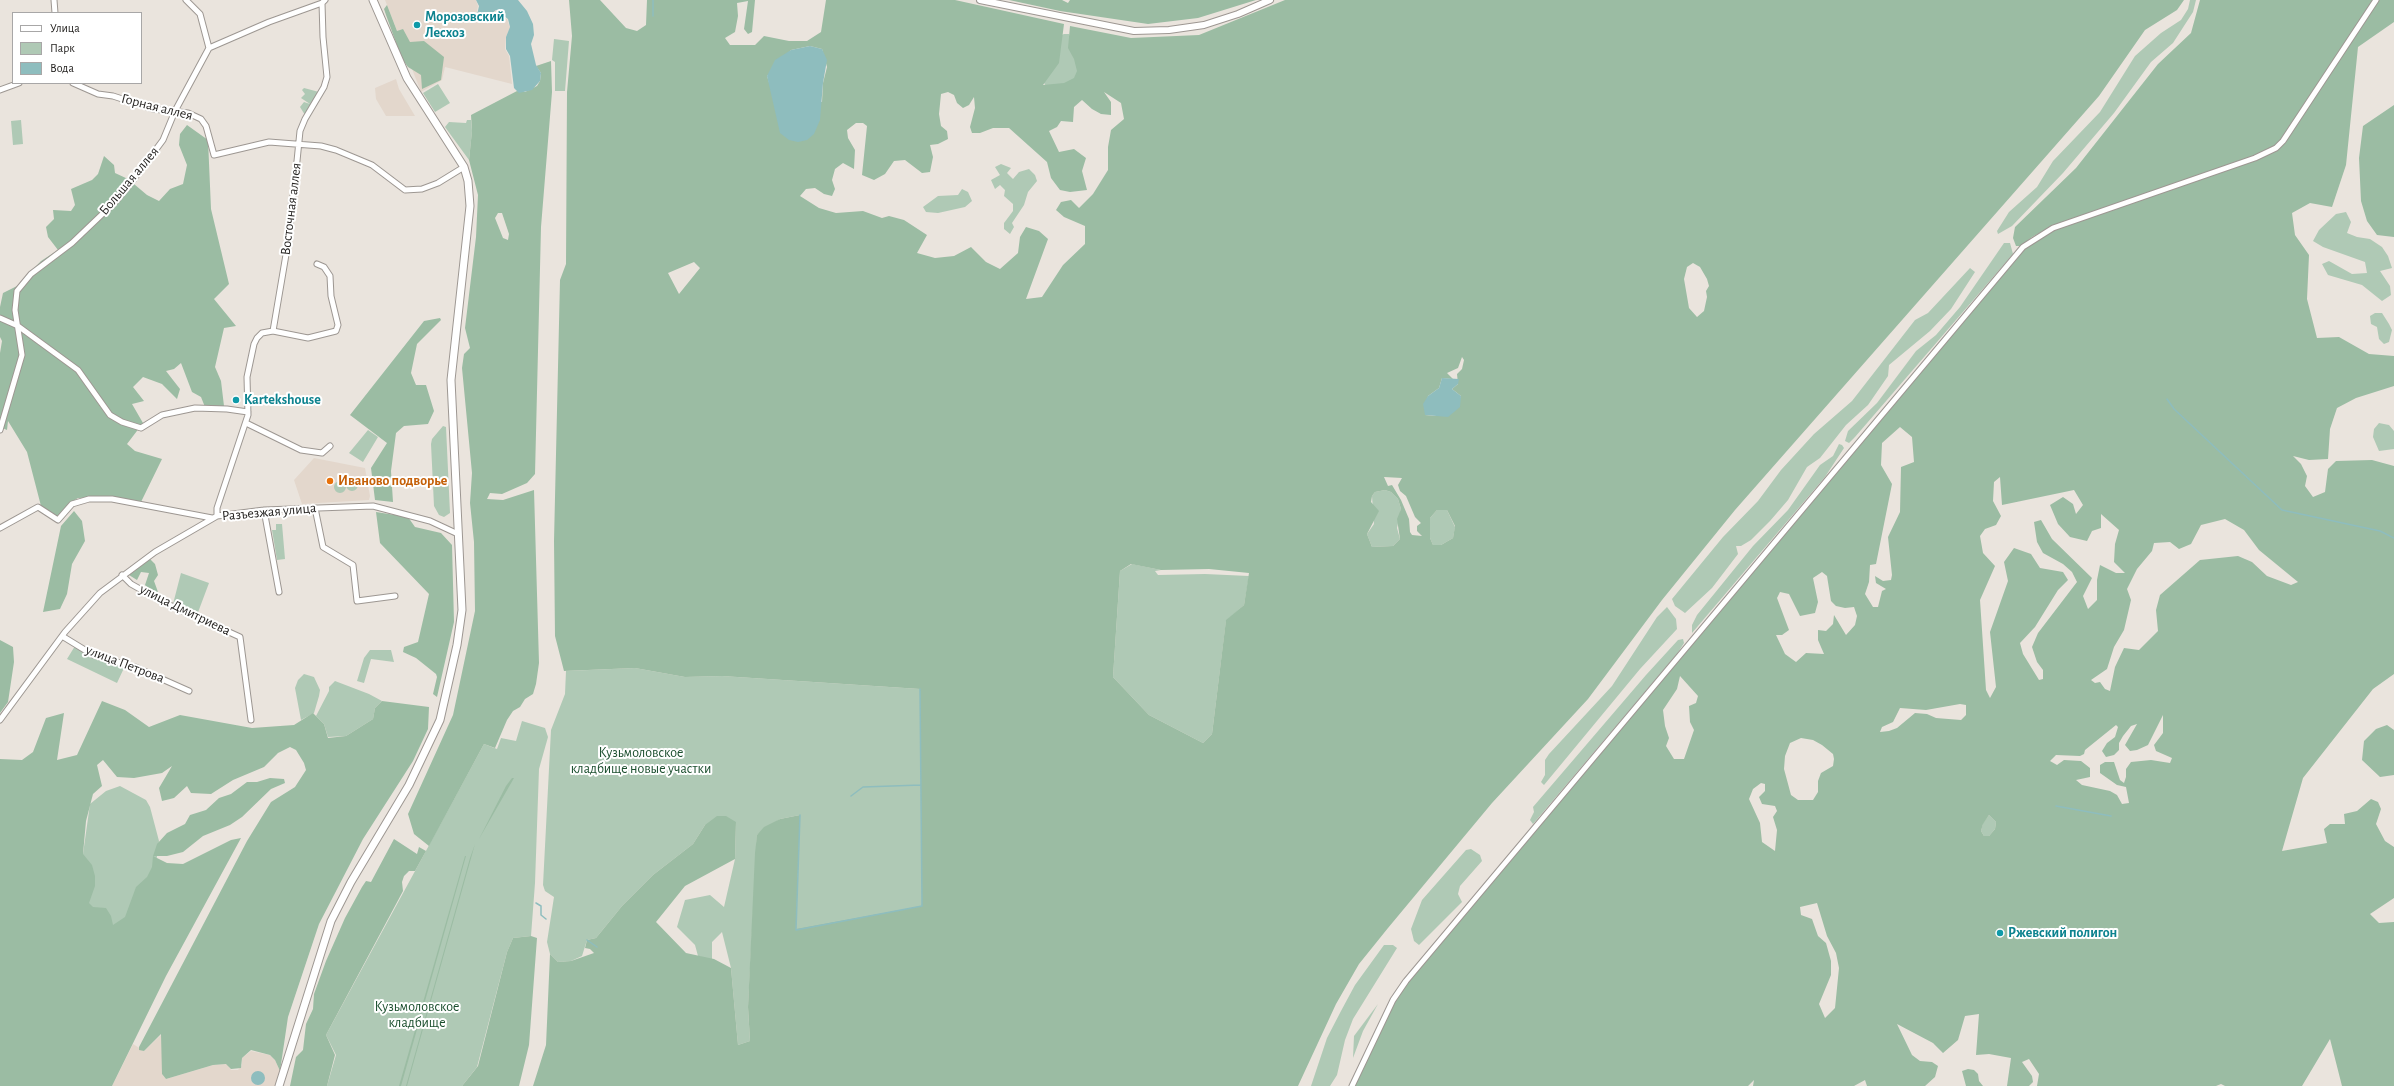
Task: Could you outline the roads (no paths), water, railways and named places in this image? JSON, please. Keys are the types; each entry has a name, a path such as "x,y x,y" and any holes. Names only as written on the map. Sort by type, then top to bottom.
{"main road":[{"path":"278,1086 331,921 351,882 409,785 440,720 458,645 462,610 451,380 470,206 468,181 464,167 407,78 373,0"}],"street":[{"path":"54,0 55,12"},
{"path":"186,0 200,14 209,48 269,22 324,2"},
{"path":"980,0 1134,31 1169,30 1204,25 1238,14 1270,0"},
{"path":"1352,1086 1393,1000 1406,980 2023,247 2052,228 2255,158 2276,148 2283,141 2376,0"},
{"name":"Восточная аллея","path":"273,331 289,237 298,144 305,119 322,92 326,77 324,2"},
{"name":"Большая аллея","path":"0,430 21,361 22,348 15,298 17,291 31,274 72,243 116,201 163,140 175,111 209,48"},
{"path":"0,90 16,84"},
{"name":"Горная аллея","path":"75,84 98,94 113,96 153,109 175,111 201,119 206,126 214,155 269,142 321,146 350,155 372,165 404,190 422,189 438,183 464,167"},
{"path":"2,527 38,507 58,520 72,504 89,499 112,499 214,517 246,423 248,412 248,377 256,338 262,333 273,331 308,338 336,331 338,325 331,296 330,276 324,267 317,264"},
{"path":"0,318 18,326 78,370 110,415 122,422 141,428 162,414 195,408 227,409 248,412"},
{"path":"246,423 301,450 322,453 330,446"},
{"name":"Разъезжая улица","path":"0,720 62,636 100,593 122,575 214,517 264,510 373,506 430,521 458,534"},
{"path":"315,508 323,547 353,565 357,601 395,596"},
{"path":"264,510 279,592"},
{"name":"улица Дмитриева","path":"122,575 131,584 163,602 240,637 251,720"},
{"name":"улица Петрова","path":"62,636 93,655 135,666 189,691"}],"water":[{"path":"476,0 518,0 527,11 533,24 534,35 531,44 536,65 541,73 540,81 532,90 519,93 514,88 510,56 506,49 506,37 510,27 508,19 496,10 486,18 481,19 477,15 479,6"},
{"path":"810,46 822,49 827,60 823,83 820,120 814,134 807,140 798,142 789,140 780,133 767,76 775,60 791,50"},
{"path":"1442,378 1459,379 1458,384 1452,389 1461,396 1460,407 1448,417 1425,415 1423,404 1428,396 1439,388"},
{"path":"255,1071 261,1071 265,1075 265,1081 261,1085 255,1085 251,1081 251,1075"}],"waterway":[{"path":"653,0 653,16"},
{"path":"2167,399 2174,409 2282,510 2380,531 2394,538"},
{"path":"800,815 796,930 922,906 920,689"},
{"path":"851,796 863,787 921,785"},
{"path":"2056,806 2111,816"},
{"path":"536,903 541,906 541,915 546,919"},
{"path":"587,940 597,947"}],"place":[{"name":"Морозовский Лесхоз","path":"417,25"},
{"name":"Kartekshouse","path":"236,400"},
{"name":"Иваново подворье","path":"330,481"},
{"name":"Ржевский полигон","path":"2000,933"}],"park label":[{"name":"Кузьмоловское кладбище новые участки","path":"641,762"},
{"name":"Кузьмоловское кладбище","path":"417,1016"}]}
